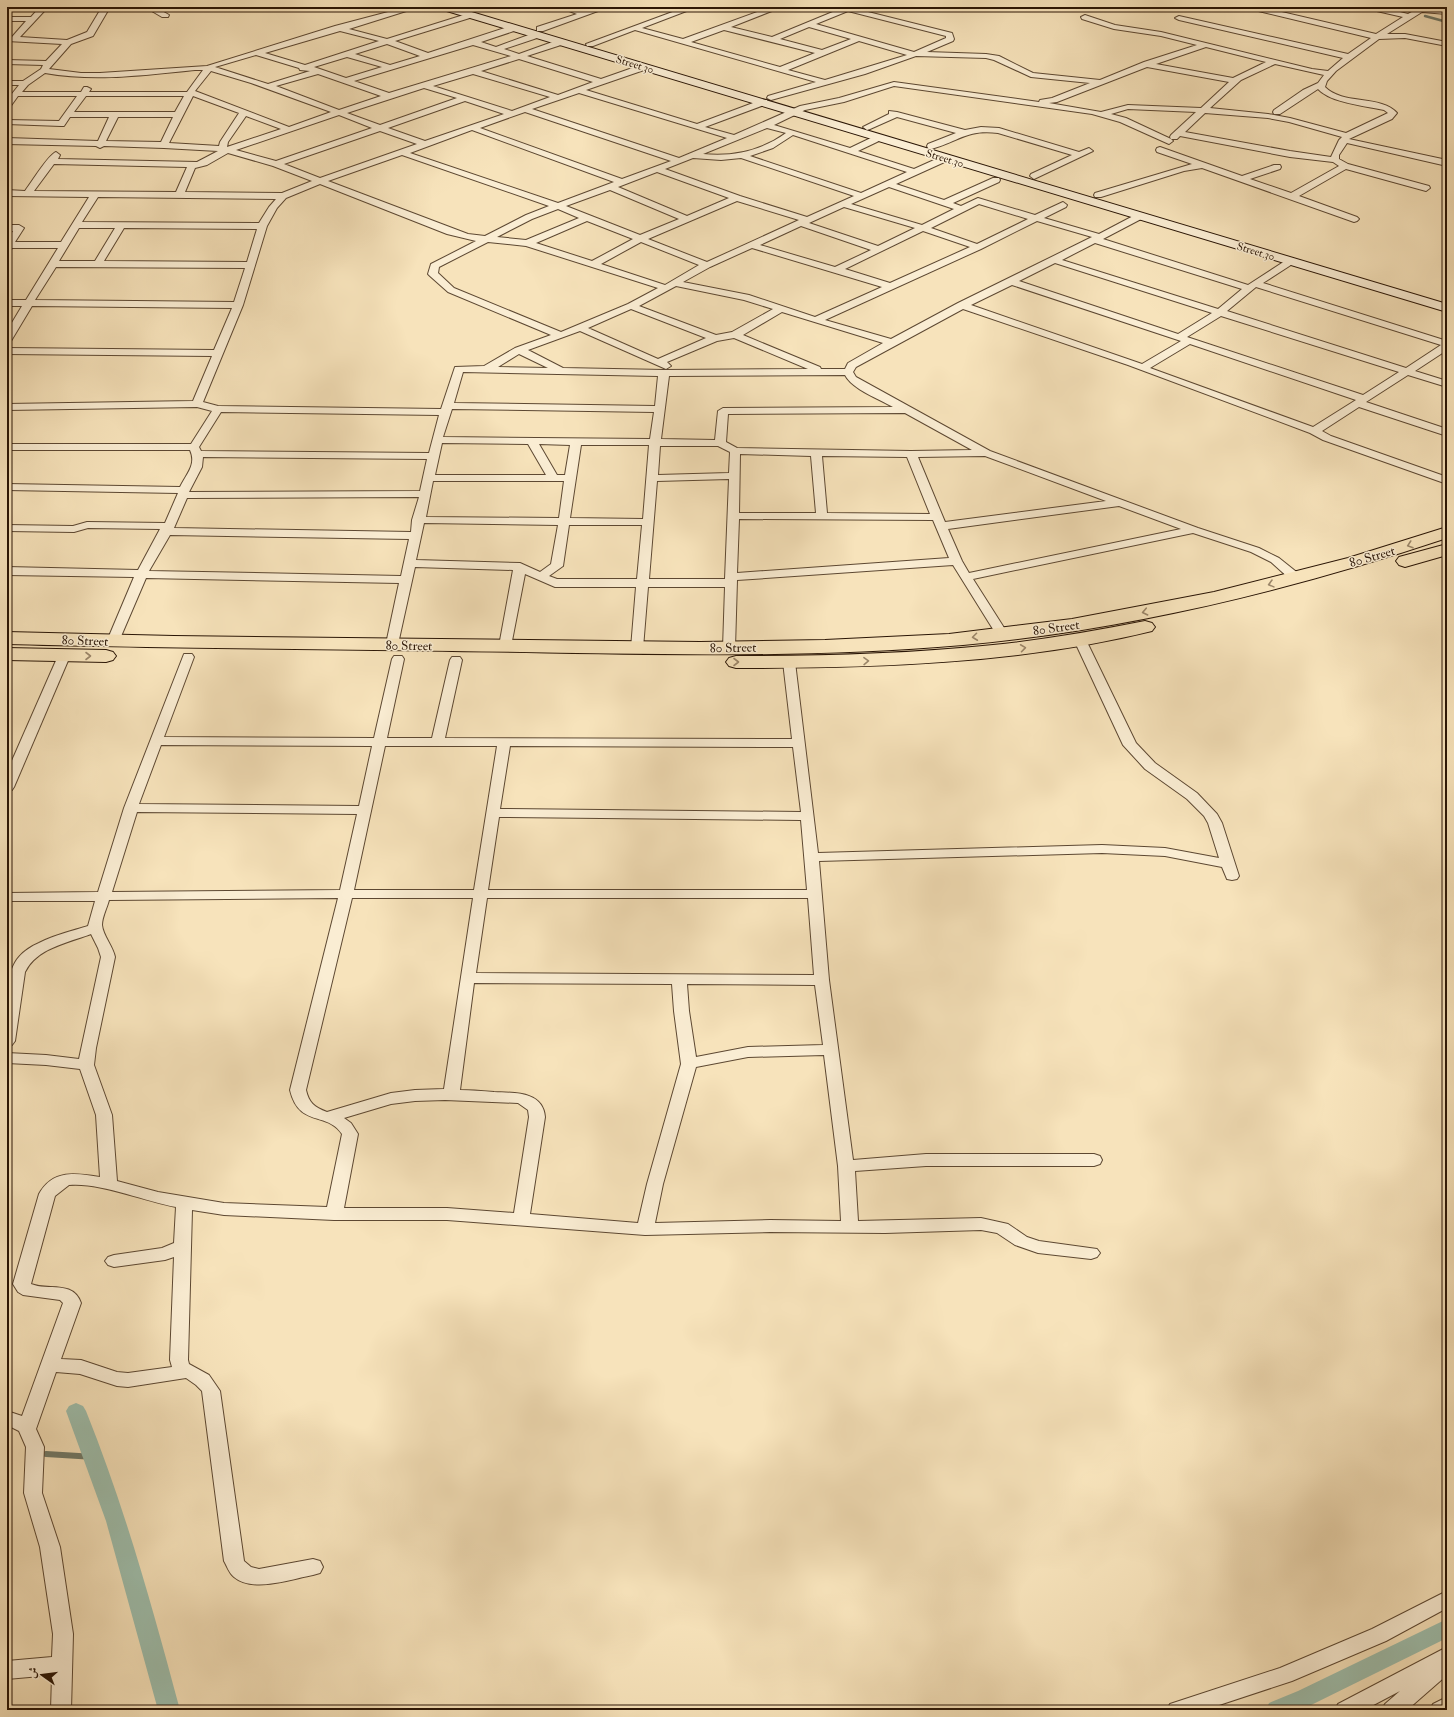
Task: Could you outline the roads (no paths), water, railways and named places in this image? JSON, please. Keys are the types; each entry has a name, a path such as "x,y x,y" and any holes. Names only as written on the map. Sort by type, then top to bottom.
{"main road":[{"name":"80 Street","path":"7,654 64,656 156,649 395,652 505,646 729,648 943,641 1125,616 1237,593 1395,550 1447,532"},
{"name":"80 Street","path":"395,652 456,660 789,662 877,660 1006,651 1080,640 1170,622 1315,588 1447,549"},
{"name":"80 Street","path":"7,638 113,641 188,657 224,650"}],"street":[{"path":"10,39 44,7"},
{"path":"10,39 68,42 90,34 106,7"},
{"path":"150,7 165,15"},
{"path":"164,145 178,114 195,85 209,68 237,58 338,28 415,7"},
{"name":"Street 30","path":"444,7 468,11 539,32 590,44 783,105 878,138 1140,216 1194,228 1447,298"},
{"path":"563,7 585,14"},
{"path":"495,50 605,7"},
{"path":"590,44 693,7"},
{"path":"683,42 778,7"},
{"path":"560,335 451,290 433,274 434,266 529,217 679,161 766,126 783,105 823,82 870,70 950,39 948,35 864,12 839,7"},
{"path":"864,12 877,7"},
{"path":"1250,7 1378,36 1405,36 1447,44"},
{"path":"1371,7 1410,17"},
{"path":"666,9 678,13"},
{"path":"772,40 847,9"},
{"path":"1277,112 1306,92 1320,85 1322,80 1329,72 1378,36 1423,9 1447,12"},
{"path":"303,68 386,41 468,11"},
{"name":"Street 30","path":"468,11 514,28 539,32 561,42 783,105 867,127 1098,195 1194,228"},
{"path":"1085,17 1114,27 1157,33 1312,71 1329,72"},
{"path":"1179,18 1350,57"},
{"path":"7,19 32,19"},
{"path":"810,25 858,40 884,45 914,54 986,56 996,58 1031,75 1100,82"},
{"path":"723,27 823,53"},
{"path":"338,28 386,41 428,56"},
{"path":"346,81 514,28"},
{"path":"635,28 823,82"},
{"path":"780,70 858,40"},
{"path":"7,105 25,83 46,67 68,42"},
{"path":"473,42 601,82"},
{"path":"51,161 192,165 204,163 224,150 561,42"},
{"path":"1022,102 1054,100 1147,64 1205,45"},
{"path":"257,53 303,68 318,71 389,96"},
{"path":"346,54 389,67"},
{"path":"7,62 46,67 60,74 97,75 191,93 290,130"},
{"path":"1164,145 1235,81 1273,62"},
{"path":"1147,64 1235,81"},
{"path":"7,193 283,196 400,152 644,66"},
{"path":"17,94 83,94 145,83 195,68 209,68 269,86 424,144"},
{"path":"269,86 318,71"},
{"path":"471,71 557,97"},
{"path":"7,122 61,124 97,75"},
{"path":"7,83 25,83"},
{"path":"699,126 783,105 841,100 894,84 1022,102 1104,114 1123,120 1164,145 1203,165 1354,219"},
{"path":"423,85 511,114"},
{"path":"1320,85 1321,88 1330,95 1387,108 1394,113 1393,115 1345,138 1335,155 1335,160"},
{"path":"578,90 734,138"},
{"path":"276,164 463,99"},
{"path":"1104,114 1128,107 1204,110 1274,117 1345,138 1445,161"},
{"path":"524,109 679,161"},
{"path":"224,150 224,142 244,112"},
{"path":"867,127 895,113 964,132"},
{"path":"100,145 115,114"},
{"path":"69,115 178,114"},
{"path":"766,126 792,132 915,172"},
{"path":"471,127 621,182"},
{"path":"932,146 964,132 980,129 999,131 1080,155"},
{"path":"692,156 719,158 744,156 782,141 792,132"},
{"path":"1178,133 1290,154 1335,160 1345,166 1426,188"},
{"path":"850,151 878,138"},
{"path":"7,141 100,145 164,145 224,150 276,164 450,232 467,237 526,243 670,286 746,297 893,343"},
{"path":"28,193 51,161 66,144"},
{"path":"120,163 137,145"},
{"path":"1034,176 1089,151"},
{"path":"400,152 557,206 642,238 707,265"},
{"path":"744,156 862,196"},
{"path":"487,369 519,350 580,328 631,306 707,265 946,158"},
{"path":"179,196 192,165"},
{"path":"1098,195 1182,168 1203,165"},
{"path":"1291,196 1345,166"},
{"path":"1242,179 1277,167"},
{"path":"657,169 878,249"},
{"path":"945,203 996,180"},
{"path":"889,184 962,209"},
{"path":"610,186 686,219"},
{"path":"7,339 95,194"},
{"path":"197,404 238,305 252,265 262,226 273,207 283,196"},
{"path":"593,264 642,238 737,198"},
{"path":"836,270 978,200 1098,239 1447,345"},
{"path":"843,204 978,247"},
{"path":"816,320 978,247 1064,205"},
{"path":"848,372 852,365 961,305 1098,239 1140,216"},
{"path":"526,243 587,218"},
{"path":"76,224 262,226"},
{"path":"98,264 121,225"},
{"path":"7,228 19,228 8,247"},
{"name":"Street 30","path":"1216,234 1291,261 1447,308"},
{"path":"8,247 64,245"},
{"path":"752,245 890,286"},
{"path":"1054,260 1447,384"},
{"path":"1179,337 1220,312 1252,286 1291,261"},
{"path":"53,264 252,265"},
{"path":"1010,282 1179,337 1447,433"},
{"path":"7,303 238,305"},
{"path":"961,305 1132,363 1314,431 1327,438 1442,479 1447,470"},
{"path":"631,306 715,338"},
{"path":"334,1214 350,1134 343,1124 315,1113 304,1106 300,1101 298,1090 346,894 380,742 405,580 418,520 437,440 459,369 563,371 661,368 715,338 735,335 781,309"},
{"path":"580,328 661,368 683,373 848,372"},
{"path":"735,335 822,372"},
{"path":"1142,368 1189,341"},
{"path":"1314,431 1447,345"},
{"path":"519,350 563,371"},
{"path":"7,351 217,353"},
{"path":"637,648 647,522 660,409 661,368"},
{"path":"848,372 852,379 856,382 986,453 1266,555 1275,560 1294,577"},
{"path":"7,407 197,404 218,409 660,409"},
{"path":"113,641 141,575 167,529 184,492 197,470 196,451 218,409"},
{"path":"720,443 723,411 905,410"},
{"path":"437,440 720,443 735,450 816,453 986,453"},
{"path":"532,441 553,478"},
{"path":"541,576 557,566 576,442"},
{"path":"7,447 433,456"},
{"path":"729,648 735,450"},
{"path":"816,453 822,516"},
{"path":"911,454 956,561 1002,634"},
{"path":"652,478 734,476"},
{"path":"428,478 570,478"},
{"path":"7,488 184,492 424,494"},
{"path":"733,516 822,516 939,522 1120,503"},
{"path":"418,520 647,522"},
{"path":"7,528 74,529 87,525 167,529 415,536"},
{"path":"966,577 1194,530"},
{"path":"409,563 520,567 555,583 642,583 731,580 956,561"},
{"path":"505,646 520,567"},
{"path":"7,571 405,580"},
{"path":"811,857 1110,849 1165,852 1230,870 1217,828 1210,814 1192,796 1150,766 1130,745 1080,640"},
{"path":"7,787 64,656"},
{"path":"109,1184 104,1115 86,1065 88,1048 108,957 106,947 96,933 96,918 131,808 188,657"},
{"path":"438,742 456,660"},
{"path":"789,662 808,816 822,980 846,1166 850,1228"},
{"path":"156,741 798,743"},
{"path":"451,1095 504,742"},
{"path":"131,808 365,810"},
{"path":"493,813 808,816"},
{"path":"7,897 346,894 814,894"},
{"path":"7,1041 18,972 24,960 44,946 95,928"},
{"path":"468,978 822,980"},
{"path":"645,1229 655,1184 689,1064 684,1026 679,1003 679,979"},
{"path":"689,1064 722,1056 748,1052 831,1050"},
{"path":"7,1058 46,1060 86,1065"},
{"path":"326,1117 348,1113 398,1097 451,1095 520,1098 528,1101 534,1105 537,1111 537,1117 521,1220"},
{"path":"846,1166 926,1160 1094,1160"},
{"path":"28,1429 72,1304 71,1300 64,1294 29,1291 24,1288 22,1284 45,1199 51,1189 63,1181 70,1179 109,1184 158,1198 224,1209 334,1214 447,1214 645,1229 770,1226 850,1228 981,1224 1002,1228 1021,1241 1038,1247 1091,1253"},
{"path":"184,1203 179,1360 182,1368 202,1378 211,1390 234,1561 237,1568 242,1573 259,1577 313,1567"},
{"path":"114,1261 160,1255 183,1246"},
{"path":"50,1365 81,1367 117,1379 128,1380 188,1371"},
{"path":"7,1418 26,1426 35,1447 33,1493 50,1547 63,1634 61,1710"},
{"path":"1177,1710 1285,1675 1379,1635 1447,1599"},
{"path":"1344,1710 1447,1656"},
{"path":"1392,1710 1447,1662"},
{"path":"7,1670 62,1665"},
{"path":"1440,1710 1447,1706"}],"waterway":[{"path":"1388,7 1398,10"},
{"path":"1425,16 1447,22"},
{"path":"76,1411 104,1484 116,1521 169,1710"},
{"path":"46,1454 95,1457"},
{"path":"1277,1710 1306,1698 1447,1628"}]}
